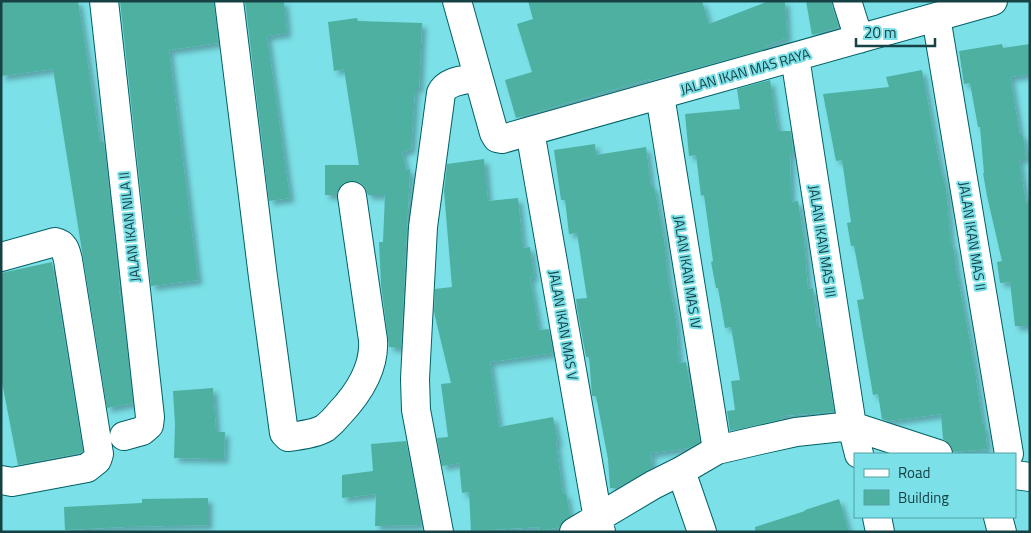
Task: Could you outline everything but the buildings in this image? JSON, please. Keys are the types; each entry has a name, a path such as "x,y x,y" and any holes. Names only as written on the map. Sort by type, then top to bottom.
{"street":[{"name":"JALAN IKAN NILA II","path":"104,1 150,417 149,425 142,431 124,436"},
{"path":"229,1 284,432 288,437 318,431 329,425 352,400 372,362 374,340 352,196"},
{"path":"439,532 416,410 415,379 423,227 440,98 442,90 449,84 478,77 457,1"},
{"path":"848,1 859,39"},
{"name":"JALAN IKAN MAS RAYA","path":"478,77 494,133 498,138 502,139 993,1"},
{"name":"JALAN IKAN MAS II","path":"936,17 1009,453"},
{"name":"JALAN IKAN MAS III","path":"795,57 852,426 859,453"},
{"name":"JALAN IKAN MAS IV","path":"660,95 717,450"},
{"name":"JALAN IKAN MAS V","path":"530,131 600,525"},
{"path":"1,257 55,242 64,248 68,260 100,454 97,460 87,468 12,482 1,480"},
{"path":"574,532 600,525 653,486 717,450 796,432 852,426 935,453"},
{"path":"681,471 702,532"},
{"path":"1016,475 1030,477"},
{"path":"876,518 880,532"},
{"path":"998,518 1002,532"}]}
